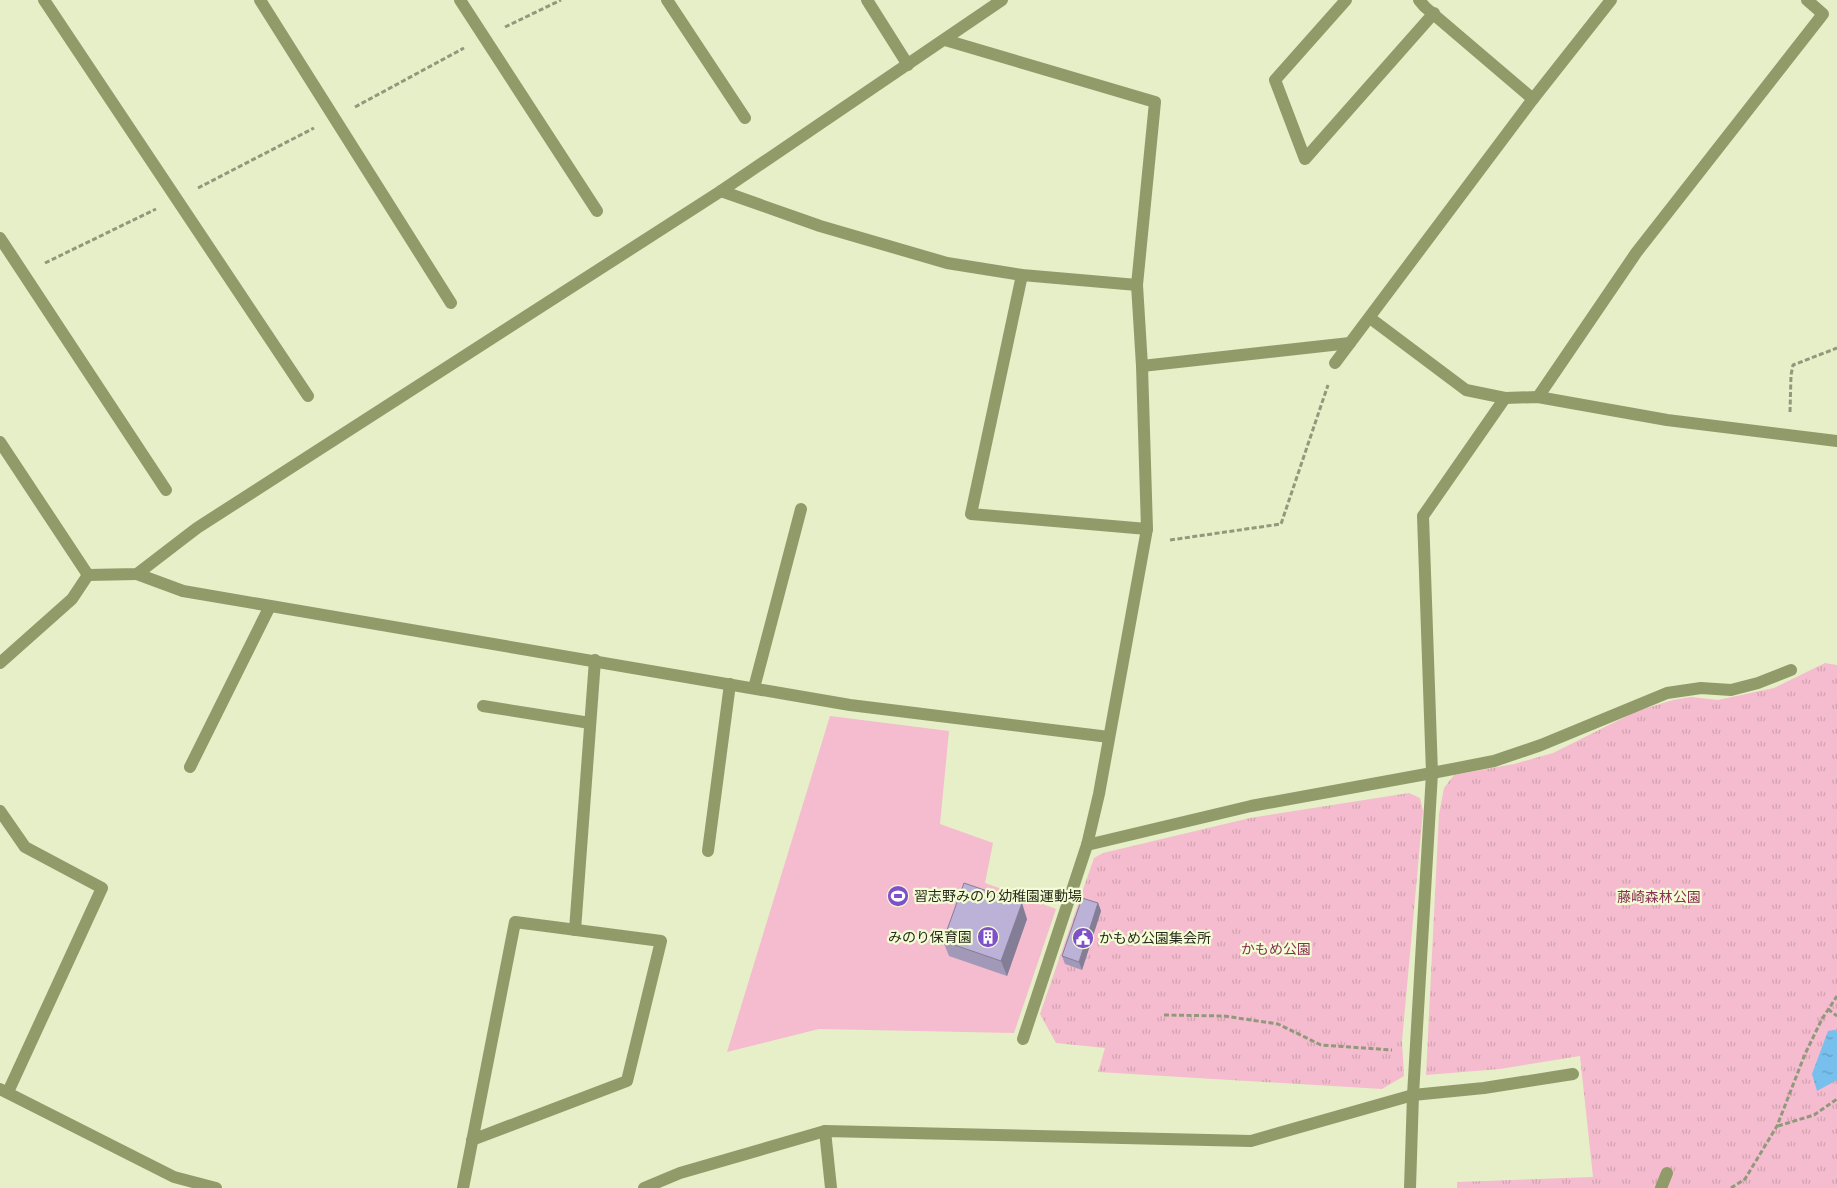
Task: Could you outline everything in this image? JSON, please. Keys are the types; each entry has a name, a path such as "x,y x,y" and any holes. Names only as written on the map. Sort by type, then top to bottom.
{"street":[{"path":"44,0 308,396"},
{"path":"260,0 451,303"},
{"path":"460,0 597,210"},
{"path":"667,0 745,118"},
{"path":"867,0 908,65"},
{"path":"137,574 197,528 721,192 1002,0"},
{"path":"1346,0 1275,80 1306,158 1434,13"},
{"path":"1419,0 1533,99"},
{"path":"1335,364 1533,99 1611,0"},
{"path":"1538,397 1636,253 1824,14 1807,0"},
{"path":"945,40 1155,102 1137,285 1142,366 1147,529 1087,845 1023,1039"},
{"path":"721,192 820,226 947,263 1022,274 1137,285"},
{"path":"0,238 166,490"},
{"path":"1022,274 972,514 1147,529"},
{"path":"1370,318 1466,390 1505,398 1538,397 1667,420 1837,441"},
{"path":"1142,366 1350,344"},
{"path":"1410,1188 1412,1095 1432,773 1423,516 1505,398"},
{"path":"0,442 88,575"},
{"path":"754,688 800,509"},
{"path":"88,575 137,574 183,592 730,684 850,704 1109,737"},
{"path":"0,663 72,599 88,575"},
{"path":"190,766 270,606"},
{"path":"575,930 595,660"},
{"path":"1087,845 1251,806 1494,761 1541,745 1667,693 1701,688 1731,690 1758,683 1791,670"},
{"path":"708,851 730,684"},
{"path":"483,706 590,723"},
{"path":"0,811 25,846 102,888 4,1090 174,1177 216,1188"},
{"path":"463,1188 472,1140 516,922 661,941 627,1081 472,1140"},
{"path":"644,1188 680,1173 825,1131 1250,1140 1412,1095 1484,1088 1573,1074"},
{"path":"825,1131 831,1188"},
{"path":"1661,1188 1667,1173"}],"path":[{"path":"24,274 177,199 484,38 561,0"},
{"path":"1789,435 1793,365 1837,348"},
{"path":"1144,543 1281,524 1335,364"},
{"path":"1731,1188 1745,1179 1777,1126 1805,1054 1828,1009 1837,996"},
{"path":"1828,1009 1837,1016"},
{"path":"1164,1015 1224,1016 1278,1024 1321,1045 1415,1051"},
{"path":"1777,1126 1814,1116 1837,1099"}],"green space":[{"name":"藤崎森林公園","path":"1825,663 1837,665 1837,1188 1457,1188 1457,1182 1593,1177 1580,1056 1500,1069 1426,1075 1439,814 1444,788 1454,775 1514,764 1553,753 1637,711 1673,700 1691,697 1718,700 1774,688"},
{"name":"習志野みのり幼稚園運動場","path":"830,716 949,731 940,824 993,843 985,883 1056,909 1014,1033 819,1029 727,1052"},
{"name":"かもめ公園","path":"1409,793 1420,798 1423,811 1402,1041 1404,1076 1382,1089 1098,1072 1105,1048 1056,1043 1040,1014 1094,858 1103,853 1250,818"}],"water":[{"path":"1835,1030 1837,1032 1837,1080 1817,1091 1812,1074 1828,1031"}],"building":[{"name":"みのり保育園","path":"964,883 1022,903 1001,961 943,941"},
{"name":"かもめ公園集会所","path":"1082,898 1098,903 1079,962 1062,956"}],"place":[{"name":"習志野みのり幼稚園運動場","path":"898,896"},
{"name":"みのり保育園","path":"988,937"},
{"name":"かもめ公園集会所","path":"1083,938"}]}
